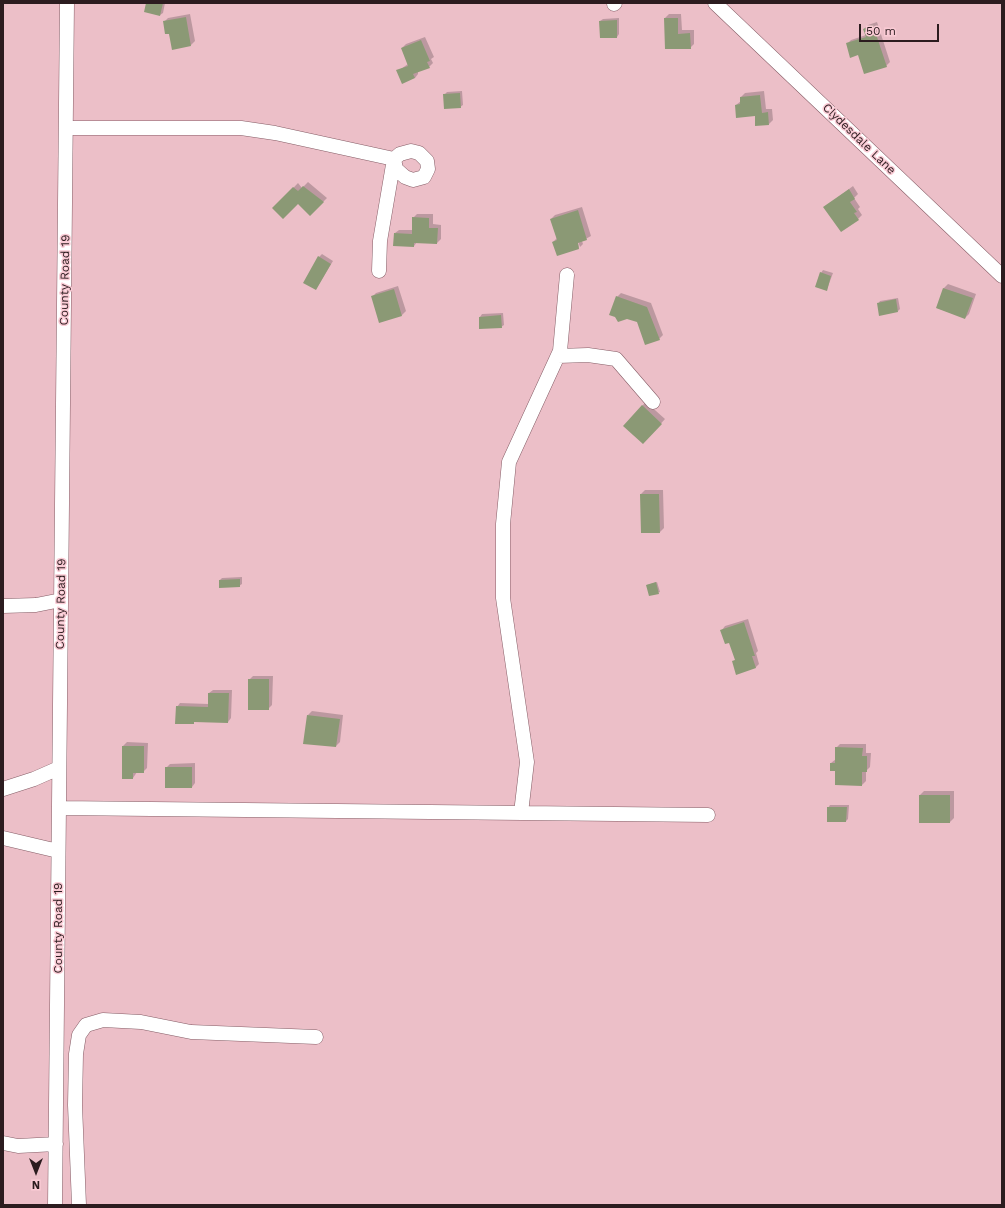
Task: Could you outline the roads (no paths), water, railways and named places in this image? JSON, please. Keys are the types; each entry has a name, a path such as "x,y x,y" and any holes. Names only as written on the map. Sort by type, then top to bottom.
{"street":[{"name":"County Road 19","path":"55,1205 67,128 67,3"},
{"name":"Clydesdale Lane","path":"715,3 1002,276"},
{"path":"67,128 241,128 275,133 394,159 380,241 379,271"},
{"path":"521,813 527,762 503,598 503,524 509,462 560,351 567,275"},
{"path":"558,356 588,355 616,359 653,402"},
{"path":"3,606 36,605 61,600"},
{"path":"3,789 34,779 59,768"},
{"path":"59,808 708,815"},
{"path":"3,838 58,851"},
{"path":"79,1205 75,1105 76,1054 79,1035 86,1025 103,1020 140,1022 191,1032 316,1037"},
{"path":"3,1143 18,1146 56,1144"}]}
